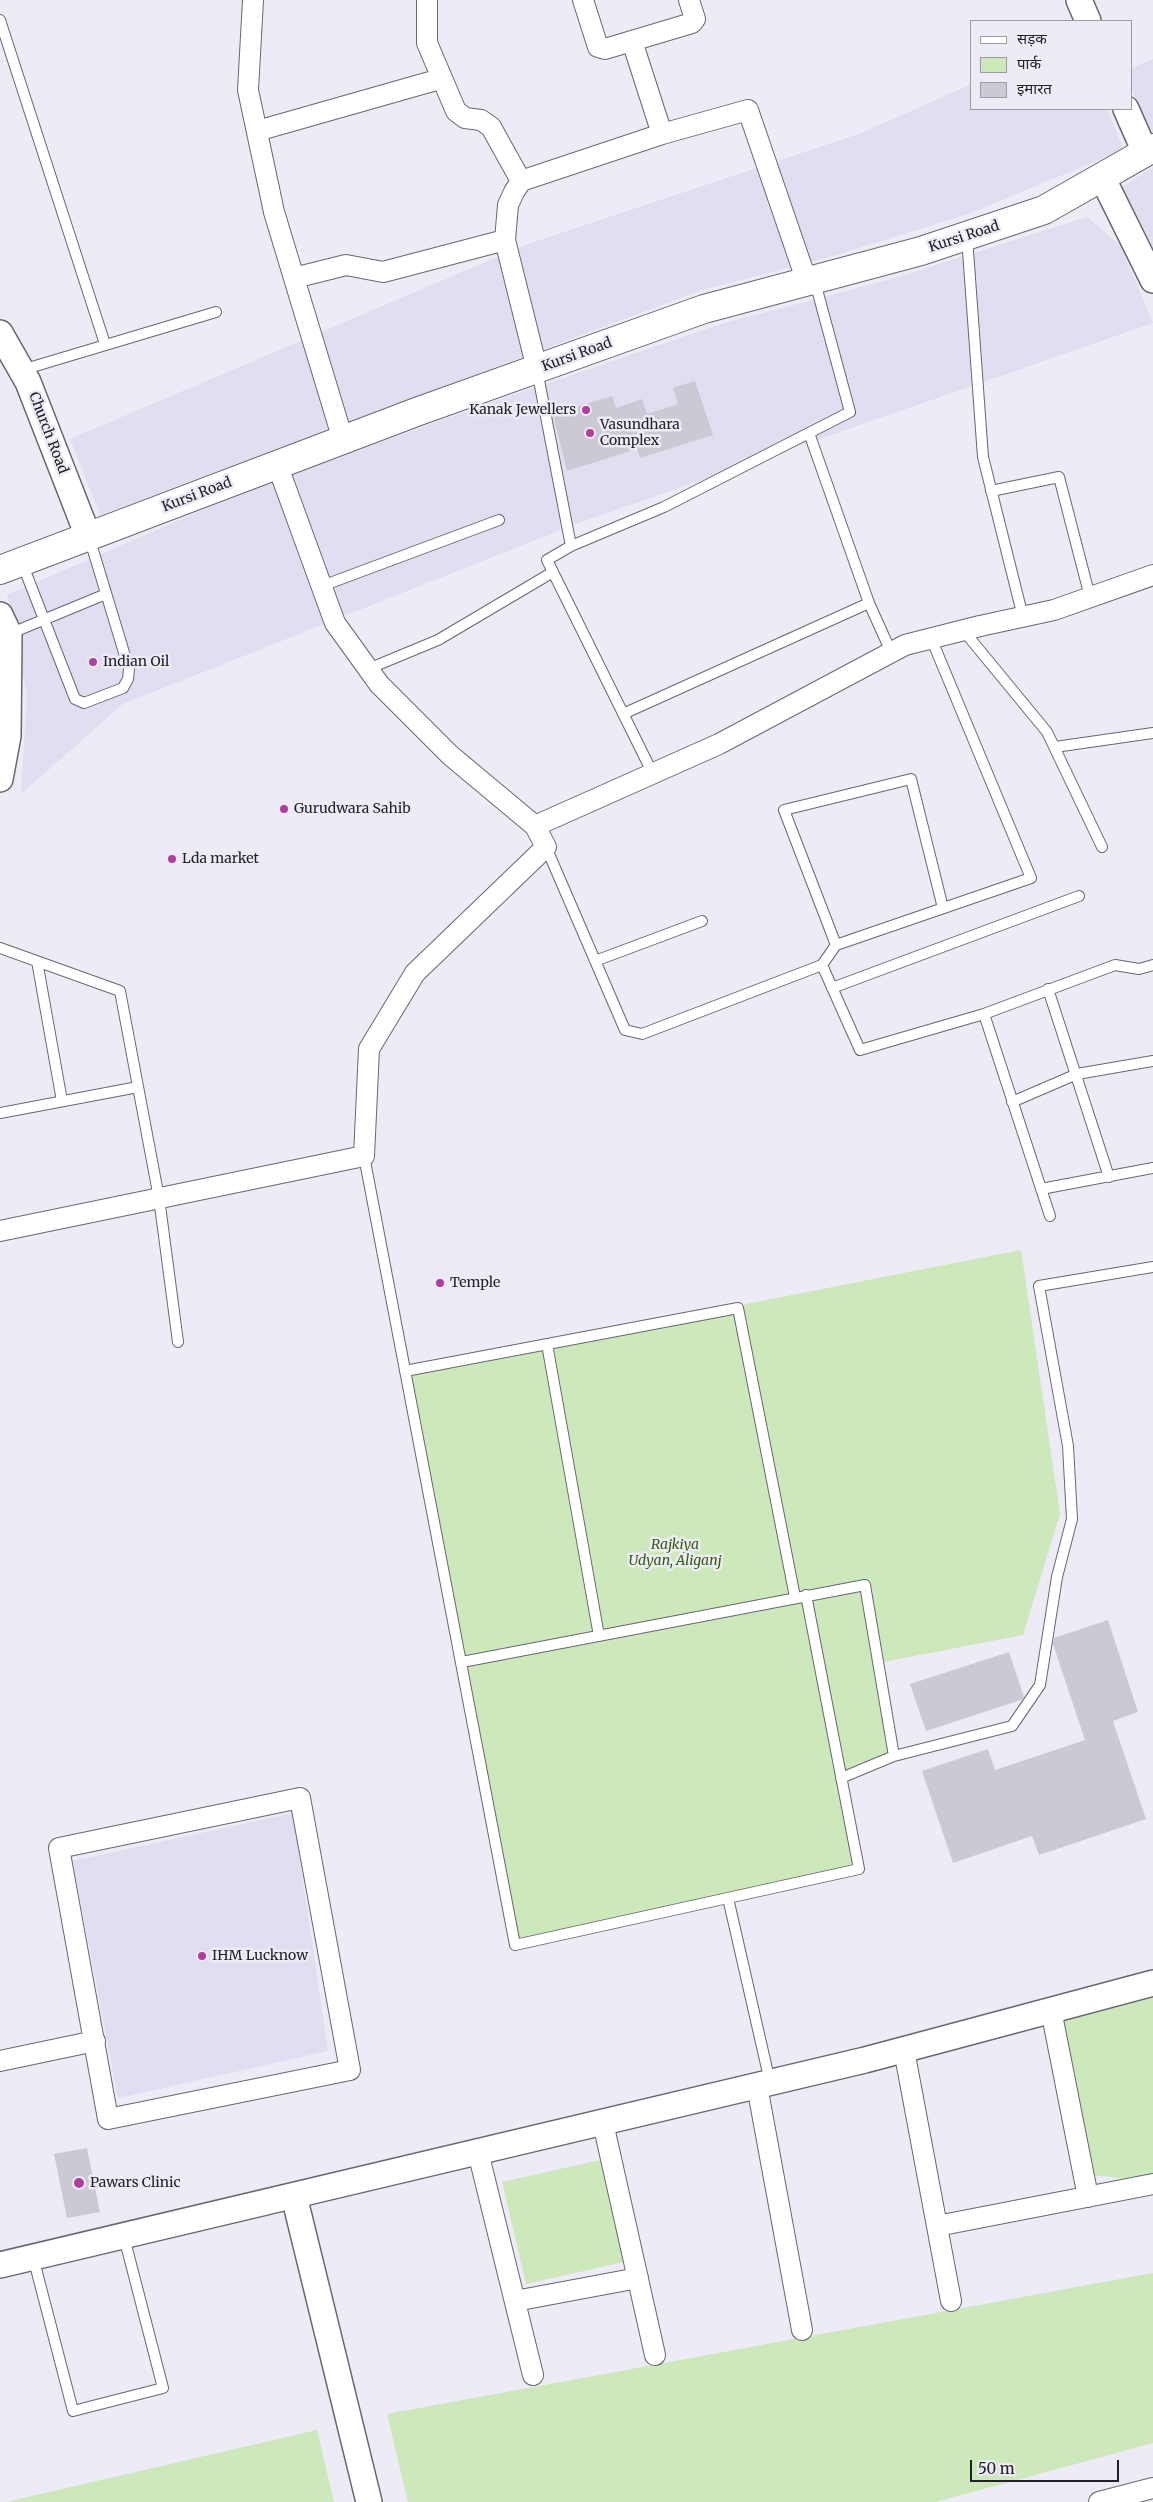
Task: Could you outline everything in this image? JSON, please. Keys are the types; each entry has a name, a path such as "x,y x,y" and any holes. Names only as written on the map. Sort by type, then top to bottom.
{"main road":[{"name":"Kursi Road","path":"11,566 278,464 704,309 921,251 1044,210 1149,150"}],"street":[{"path":"254,0 248,90 274,212 343,440"},
{"path":"427,0 425,34 440,79 456,111 465,118 481,120 491,127 522,181"},
{"path":"583,0 598,47 605,49 692,23 695,20 689,0"},
{"path":"1078,0 1088,20"},
{"path":"632,42 662,134"},
{"path":"257,131 440,79"},
{"path":"537,369 505,240 508,205 522,181 662,134 748,110 811,281"},
{"path":"1127,110 1149,150"},
{"path":"1102,177 1153,280"},
{"path":"294,278 346,265 383,272 505,240"},
{"name":"Church Road","path":"0,333 21,370 88,536"},
{"path":"0,1231 364,1156 369,1049 415,973 546,847 535,826 450,755 379,684 335,623 278,464"},
{"path":"535,826 718,744 905,645 1054,610 1153,575"},
{"path":"0,779 3,750 8,736 5,625"},
{"path":"300,1798 350,2070 108,2119 95,2041 59,1848 300,1798"},
{"path":"0,2265 904,2050 1153,1983"},
{"path":"1051,2010 1088,2197"},
{"path":"0,2061 95,2041"},
{"path":"904,2050 951,2301"},
{"path":"763,2084 802,2330"},
{"path":"603,2123 655,2355"},
{"path":"478,2152 533,2375"},
{"path":"937,2226 1153,2184"},
{"path":"294,2196 369,2502"},
{"path":"515,2302 638,2278"},
{"path":"1099,2502 1153,2488"}],"lane":[{"path":"0,20 105,344"},
{"path":"967,236 983,458 1023,617"},
{"path":"653,774 547,560 571,546 664,507 850,412 811,281"},
{"path":"21,370 216,312"},
{"path":"537,369 571,546"},
{"path":"809,433 869,602 891,652"},
{"path":"991,491 1059,477 1090,598"},
{"path":"322,586 499,520"},
{"path":"11,566 43,620 75,699 84,703 123,688 128,679 129,669 88,536"},
{"path":"368,669 438,640 552,572"},
{"path":"5,625 43,620 106,594"},
{"path":"623,714 869,602"},
{"path":"963,630 1048,732 1102,847"},
{"path":"546,847 625,1030 642,1034 822,965 836,945 1031,878 931,638"},
{"path":"1055,747 1153,733"},
{"path":"836,945 784,810 911,779 943,908"},
{"path":"832,988 1079,896"},
{"path":"596,961 702,921"},
{"path":"0,948 120,991 159,1198 178,1342"},
{"path":"37,961 62,1102"},
{"path":"822,965 860,1050 984,1014 1115,965 1139,969 1153,964"},
{"path":"1048,989 1109,1177"},
{"path":"984,1014 1050,1216"},
{"path":"1012,1102 1076,1074 1153,1061"},
{"path":"0,1113 138,1087"},
{"path":"364,1156 462,1662 514,1945 859,1869 806,1595"},
{"path":"1041,1189 1153,1168"},
{"path":"842,1778 894,1756 1012,1726 1040,1685 1057,1577 1072,1519 1068,1446 1039,1286 1153,1267"},
{"path":"405,1371 738,1308 795,1597"},
{"path":"547,1344 600,1636"},
{"path":"462,1662 795,1597 865,1586 894,1756"},
{"path":"728,1898 763,2084"},
{"path":"33,2257 72,2411 163,2388 124,2237"}],"shaded area":[{"path":"1153,59 1153,135 1148,137 1133,92 1133,68"},
{"path":"970,85 970,110 1108,110 1123,150 968,214 826,258 702,290 100,515 70,439 528,244 859,134"},
{"path":"1153,167 1153,248 1122,187"},
{"path":"1087,217 1120,245 1153,323 578,523 123,704 21,794 27,694 7,595 251,489 487,404 721,324 892,279"},
{"name":"IHM Lucknow","path":"293,1813 328,2051 118,2098 73,1861"}],"green space":[{"name":"Rajkiya Udyan, Aliganj","path":"1021,1250 1060,1514 1023,1635 878,1663 894,1756 842,1778 859,1869 515,1945 405,1371"},
{"path":"1153,1983 1153,2182 1084,2174 1051,2010"},
{"path":"600,2160 624,2262 526,2284 502,2182"},
{"path":"1153,2273 1153,2443 936,2502 408,2502 387,2414"},
{"path":"317,2430 334,2502 6,2502"}],"building":[{"path":"695,381 713,435 640,458 637,449 567,471 553,414 612,396 616,408 642,399 647,414 678,404 673,388"},
{"path":"1108,1620 1138,1712 1113,1721 1146,1819 1039,1855 1032,1836 953,1863 922,1771 988,1749 995,1770 1085,1740 1053,1644 1054,1638"},
{"path":"1009,1652 1024,1697 1021,1700 926,1731 910,1684"},
{"path":"87,2148 100,2212 67,2218 54,2154"}],"place":[{"name":"Kanak Jewellers","path":"586,410"},
{"name":"Vasundhara Complex","path":"590,433"},
{"name":"Indian Oil","path":"93,662"},
{"name":"Gurudwara Sahib","path":"284,809"},
{"name":"Lda market","path":"172,859"},
{"name":"Temple","path":"440,1283"},
{"name":"IHM Lucknow","path":"202,1956"},
{"name":"Pawars Clinic","path":"79,2183"}]}
